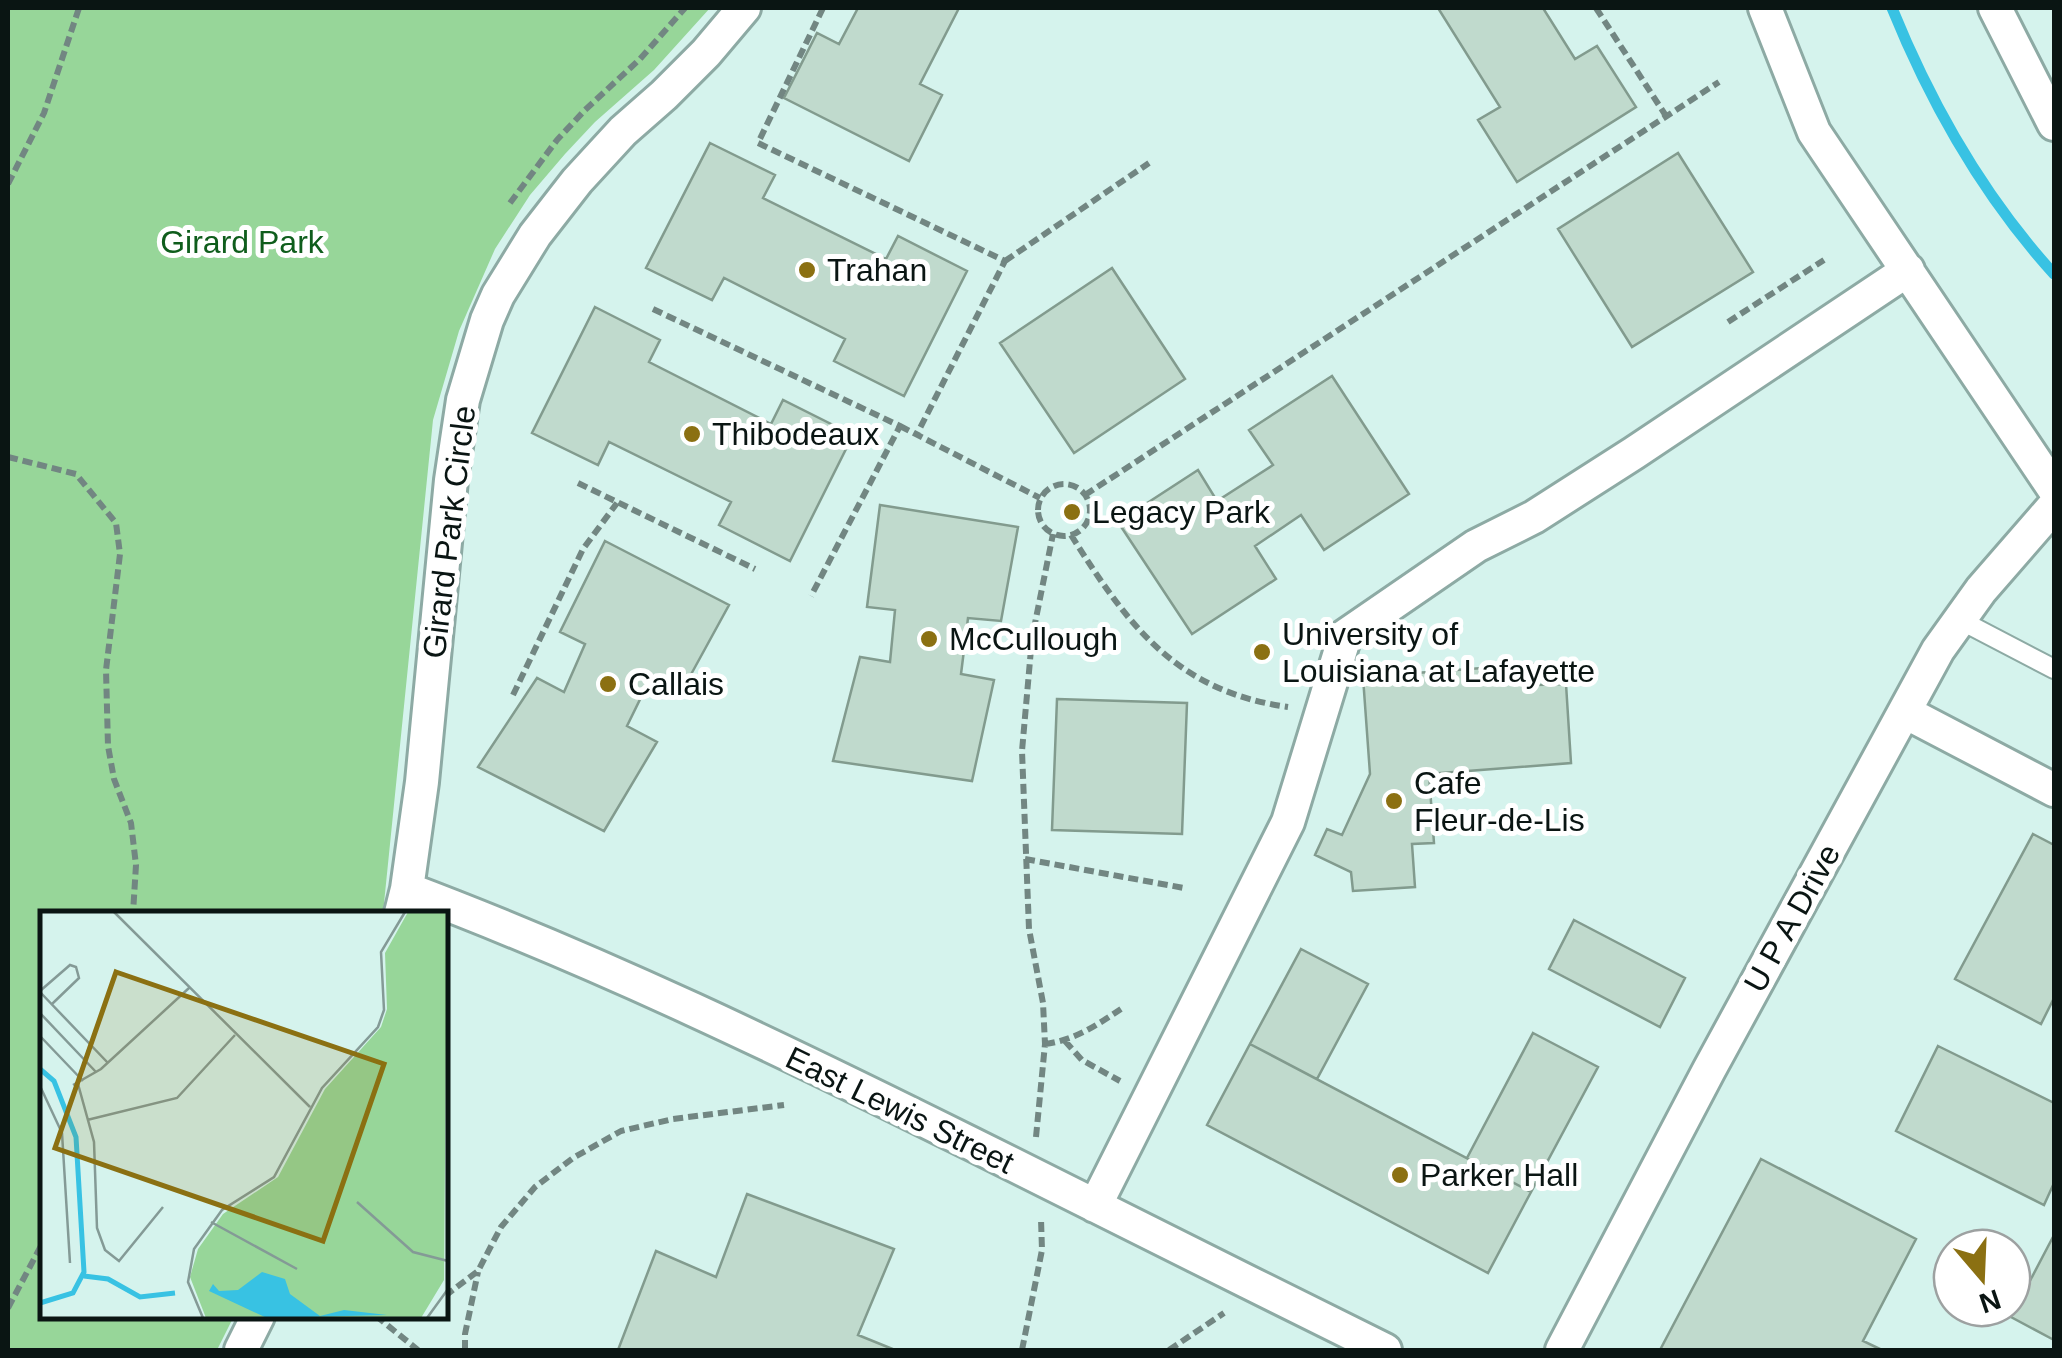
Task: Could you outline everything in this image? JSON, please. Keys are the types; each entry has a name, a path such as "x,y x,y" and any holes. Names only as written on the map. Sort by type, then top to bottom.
{"street":[{"name":"Girard Park Circle","path":"404,901 422,782 451,480 463,400 487,320 535,236 577,181 623,131 706,53 744,8"},
{"path":"1765,8 1814,132 2054,488"},
{"path":"2004,11 2054,124"},
{"path":"1095,1206 1288,822 1345,636 1476,546 1534,516 1617,464 1908,270"},
{"name":"U P A Drive","path":"1562,1350 1938,650 1981,590 2036,536 2054,506"},
{"path":"1905,712 2054,790"},
{"name":"East Lewis Street","path":"404,901 480,916 675,1001 864,1090 1385,1350"},
{"path":"240,1350 257,1318"}],"lane":[{"path":"1960,620 2054,669"}],"path":[{"path":"8,184 44,113 79,8"},
{"path":"823,8 758,143 1005,261"},
{"path":"1596,8 1666,116"},
{"path":"1085,495 1718,82"},
{"path":"917,434 1005,261 1149,163"},
{"path":"1728,322 1824,260"},
{"path":"653,309 917,434 1040,498"},
{"path":"811,596 900,426"},
{"path":"8,457 76,474 116,523 120,554 106,670 108,746 114,780 131,823 136,864 133,911"},
{"path":"578,483 755,569"},
{"path":"1052,487 1076,487 1085,495 1089,517 1085,525 1070,535 1053,534 1040,523 1040,498 1052,487"},
{"path":"513,695 583,549 617,503"},
{"path":"1022,1350 1042,1250 1034,1175 1045,1044 1043,1003 1029,929 1022,750 1032,638 1053,534"},
{"path":"1070,535 1099,580 1152,645 1180,668 1258,703 1321,712"},
{"path":"1025,859 1184,888"},
{"path":"1045,1044 1066,1041 1121,1009"},
{"path":"1066,1041 1082,1060 1150,1098"},
{"path":"465,1350 478,1271 501,1227 535,1188 573,1158 621,1131 673,1119 784,1105"},
{"path":"8,1308 40,1248"},
{"path":"448,1294 478,1271"},
{"path":"1168,1350 1224,1312"},
{"path":"378,1318 418,1350"}],"green space":[{"name":"Girard Park","path":"8,8 710,8 654,70 595,122 530,195 495,249 459,331 433,420 383,911 40,911 40,1318 233,1318 217,1350 8,1350"}],"building":[{"path":"858,8 959,8 920,84 942,95 909,161 784,98 817,33 839,44"},
{"path":"1438,8 1543,8 1575,59 1597,46 1636,107 1517,182 1478,120 1500,107"},
{"name":"Trahan","path":"710,143 775,175 763,198 886,259 898,236 967,271 904,396 834,361 845,339 724,278 712,300 646,268"},
{"path":"1678,153 1753,272 1632,347 1558,229"},
{"path":"1112,268 1185,379 1074,453 1000,343"},
{"name":"Thibodeaux","path":"595,307 660,340 649,362 771,424 783,400 853,435 790,561 719,525 731,502 609,442 598,465 532,433"},
{"path":"1332,376 1409,494 1324,550 1301,515 1255,546 1276,579 1192,634 1118,522 1198,470 1217,501 1273,465 1249,430"},
{"name":"McCullough","path":"880,505 1018,527 1001,621 968,618 961,674 994,680 972,781 833,761 860,657 890,662 895,610 867,607"},
{"name":"Callais","path":"605,541 729,605 683,689 652,675 627,726 657,742 604,831 478,767 537,678 564,692 585,644 560,632"},
{"name":"Cafe Fleur-de-Lis","path":"1535,664 1537,685 1566,684 1571,763 1429,774 1434,843 1412,844 1415,887 1353,891 1351,872 1315,855 1327,829 1342,835 1370,774 1363,677"},
{"path":"1057,699 1187,703 1182,834 1052,830"},
{"path":"2033,834 2054,845 2054,998 2041,1024 1955,979"},
{"path":"1574,920 1685,978 1660,1027 1549,969"},
{"path":"1301,949 1368,984 1317,1079 1250,1044"},
{"name":"Parker Hall","path":"1533,1033 1598,1067 1531,1192 1467,1158"},
{"name":"Parker Hall","path":"1250,1044 1531,1192 1488,1273 1207,1125"},
{"path":"1938,1046 2054,1103 2054,1183 2044,1205 1896,1131"},
{"path":"1761,1159 1916,1239 1863,1341 1882,1350 1660,1350"},
{"path":"747,1194 894,1249 858,1335 895,1350 618,1350 656,1251 716,1277"},
{"path":"2054,1235 2054,1340 2032,1328 2032,1277"}],"waterway":[{"path":"1892,8 1961,148 2005,213 2054,274"}],"place":[{"name":"Trahan","path":"807,270"},
{"name":"Thibodeaux","path":"692,434"},
{"name":"Legacy Park","path":"1072,512"},
{"name":"McCullough","path":"929,639"},
{"name":"University of Louisiana at Lafayette","path":"1262,652"},
{"name":"Callais","path":"608,684"},
{"name":"Cafe Fleur-de-Lis","path":"1394,801"},
{"name":"Parker Hall","path":"1400,1175"}]}
